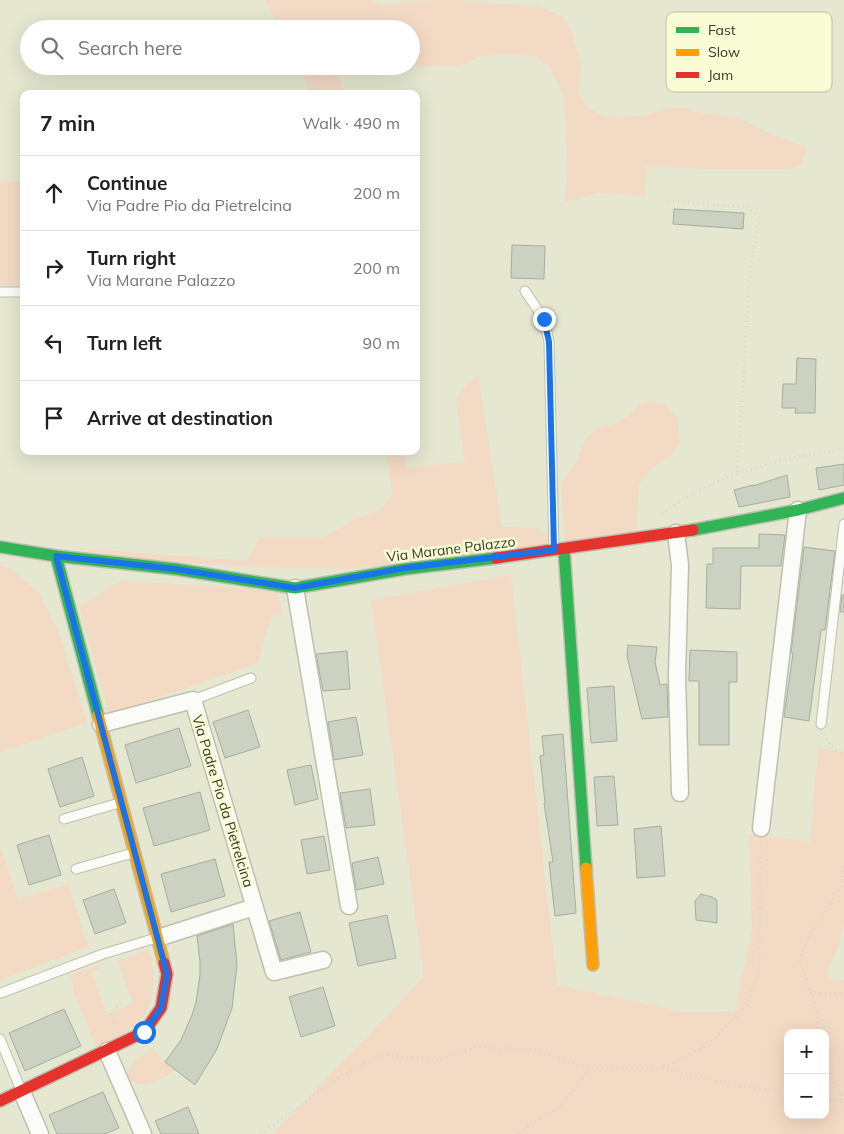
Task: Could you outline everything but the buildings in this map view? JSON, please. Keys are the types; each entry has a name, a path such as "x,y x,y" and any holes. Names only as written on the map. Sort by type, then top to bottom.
{"street":[{"name":"Via Marane Palazzo","path":"0,547 56,556 175,569 295,588 405,568 559,550 676,533 798,510 844,498"},
{"path":"761,828 798,510"},
{"path":"676,533 680,565 677,675 680,793"},
{"path":"559,550 593,965"},
{"path":"0,1101 144,1032 161,1008 167,974 56,556"},
{"path":"295,588 349,906"},
{"name":"Via Padre Pio da Pietrelcina","path":"101,724 193,700 274,972 324,960"},
{"name":"Via Padre Pio da Pietrelcina","path":"158,938 254,906"},
{"path":"115,1047 144,1134"},
{"path":"22,1092 40,1134"}],"lane":[{"path":"525,291 544,319 549,342 559,550"},
{"path":"0,292 20,292"},
{"path":"821,724 844,524"},
{"path":"193,700 250,678"},
{"path":"64,819 122,802"},
{"path":"76,869 135,852"},
{"path":"1,993 103,954 158,938"},
{"path":"0,1040 22,1092"}],"path":[{"path":"668,201 749,207 759,218 750,272 737,474"},
{"path":"654,536 662,514 695,492 757,466 844,449"},
{"path":"821,724 830,746 844,755"},
{"path":"662,1068 708,1046 746,1006 759,975 761,828"},
{"path":"819,1029 817,1014 800,960 810,934 842,888 844,862"},
{"path":"810,992 833,995 844,992"},
{"path":"115,1047 110,1013 123,1001"},
{"path":"261,1134 340,1077 380,1055 437,1060 476,1047 536,1050 590,1068 662,1068 729,1084 784,1092"},
{"path":"520,1134 532,1123 562,1105 590,1068"},
{"path":"828,1074 844,1101"},
{"path":"829,1099 844,1101"}],"shaded area":[{"path":"265,0 368,0 386,6 411,1 456,0 539,7 562,16 571,29 581,63 579,94 588,108 602,115 620,118 684,107 701,114 715,114 743,120 773,135 807,148 801,166 788,169 705,169 646,166 645,195 599,193 565,202 567,173 565,99 549,66 537,57 517,54 496,54 479,57 459,66 420,66 420,20 275,20"},
{"path":"303,75 339,75 342,90 310,90"},
{"path":"20,181 20,286 0,285 0,182"},
{"path":"478,375 502,527 535,528 550,535 550,547 350,569 249,567 128,559 76,548 248,561 259,537 323,537 337,531 352,520 379,511 393,495 387,455 403,455 407,468 465,462 456,401 465,386"},
{"path":"650,401 665,404 678,420 679,442 671,456 653,467 639,484 636,533 565,543 561,483 576,463 583,443 597,428 615,424 629,416 640,404"},
{"path":"0,565 8,567 39,593 58,631 87,723 0,753"},
{"path":"511,575 557,985 682,1012 735,1011 752,929 749,834 810,842 818,748 844,752 844,925 838,948 827,972 828,978 835,981 844,980 844,1134 273,1134 424,977 371,600"},
{"path":"120,581 277,590 283,614 271,616 258,663 109,715 79,607"},
{"path":"0,845 18,899 68,884 88,947 0,980"},
{"path":"148,949 154,980 151,1000 147,1010 134,1026 97,1049 72,989 74,987 70,975 99,965 100,968 91,972 107,1014 133,1003 117,961"},
{"path":"151,1049 166,1060 165,1062 175,1070 158,1080 139,1085 127,1077 127,1071 135,1061"}],"traffic: fast":[{"path":"693,530 798,510 844,498"},
{"path":"0,547 56,556 175,569 295,588 405,569 496,558"},
{"path":"564,549 586,868"},
{"path":"56,556 98,715"}],"traffic: slow":[{"path":"98,715 164,963"},
{"path":"586,868 593,965"}],"traffic: jam":[{"path":"496,558 693,530"},
{"path":"0,1101 144,1032 161,1008 167,974 164,963"}],"route":[{"path":"144,1032 161,1008 167,974 56,556 175,569 295,588 405,568 554,550 549,342 544,319"}]}
